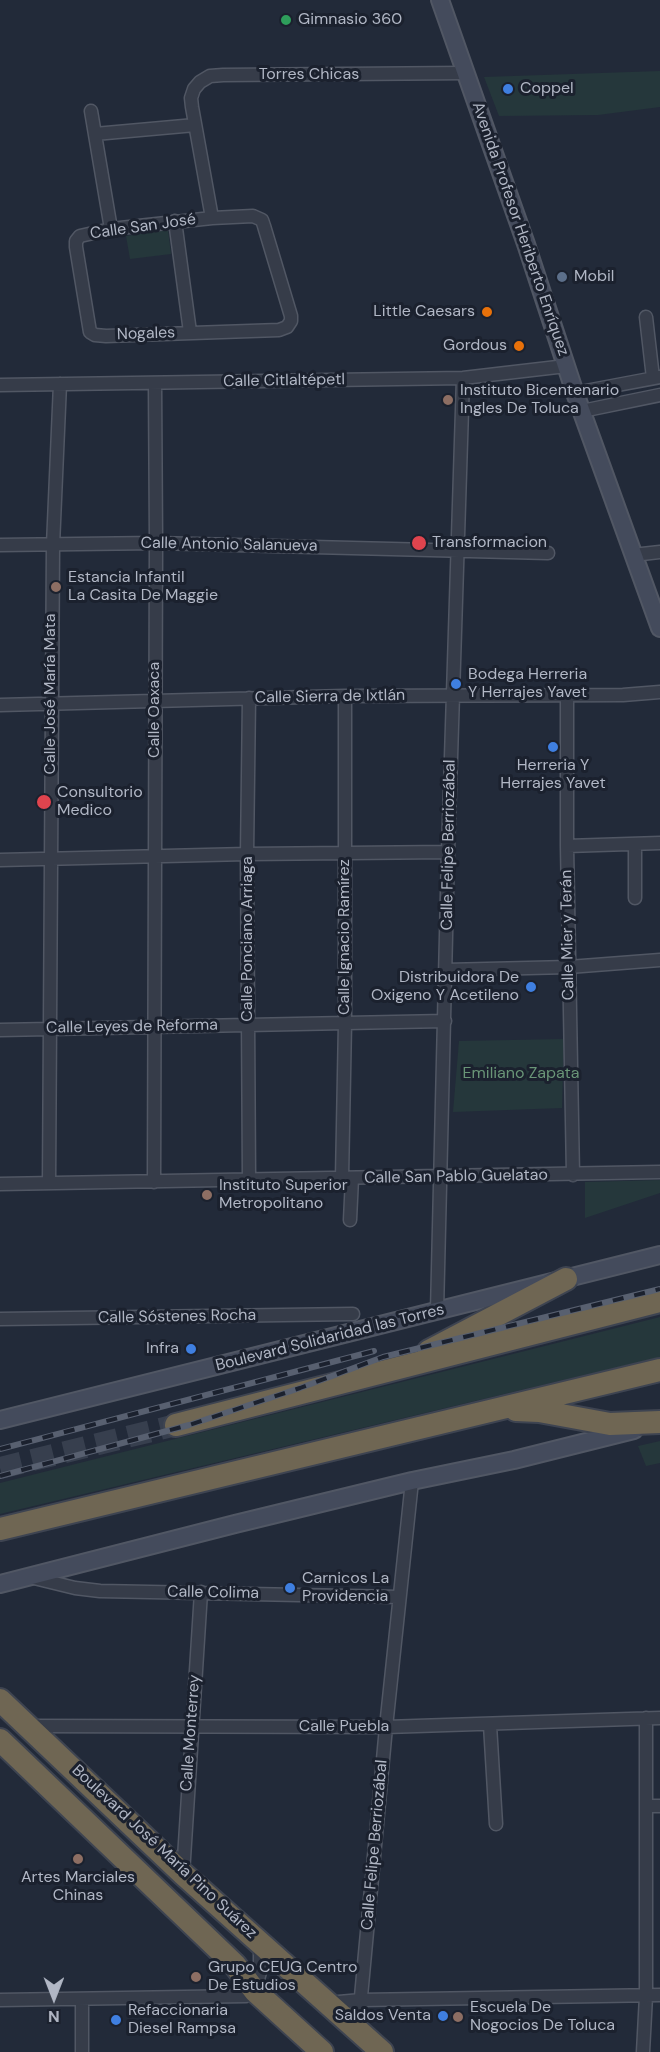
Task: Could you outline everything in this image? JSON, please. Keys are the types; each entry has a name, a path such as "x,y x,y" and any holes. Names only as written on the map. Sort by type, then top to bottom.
{"highway":[{"path":"374,1374 444,1344 566,1279"},
{"path":"176,1425 660,1301"},
{"path":"0,1529 660,1370"},
{"path":"478,1413 524,1410 610,1424 660,1423"},
{"name":"Boulevard José María Pino Suárez","path":"0,1700 183,1874 382,2052"},
{"name":"Boulevard José María Pino Suárez","path":"0,1740 236,1965 255,1991 322,2052"}],"main road":[{"name":"Avenida Profesor Heriberto Enríquez","path":"440,0 526,244 575,393 660,628"},
{"name":"Boulevard Solidaridad las Torres","path":"0,1420 660,1255"},
{"path":"0,1584 660,1423"}],"street":[{"name":"Torres Chicas","path":"195,125 191,98 194,88 210,76 466,73"},
{"path":"91,111 111,229"},
{"path":"95,134 195,125"},
{"name":"Calle San José","path":"195,125 212,218"},
{"name":"Calle San José","path":"76,241 80,236 111,229 175,221 253,216 262,220 291,321"},
{"path":"175,221 190,332"},
{"name":"Nogales","path":"76,241 87,322 92,334 106,336 279,330 287,327 291,321"},
{"path":"575,393 656,377 646,317"},
{"name":"Calle Citlaltépetl","path":"0,385 463,378 566,366"},
{"name":"Calle Felipe Berriozábal","path":"437,1311 463,378"},
{"name":"Calle Oaxaca","path":"154,1182 155,382"},
{"name":"Calle José María Mata","path":"49,1184 53,545 60,384"},
{"path":"582,411 660,396"},
{"name":"Calle Antonio Salanueva","path":"0,545 156,543 548,553"},
{"path":"633,555 660,552"},
{"name":"Calle Sierra de Ixtlán","path":"0,705 345,696 623,695 660,692"},
{"name":"Calle Mier y Terán","path":"567,695 567,846 573,1175"},
{"name":"Calle Ignacio Ramírez","path":"345,696 345,1023 347,1178 350,1220"},
{"name":"Calle Ponciano Arriaga","path":"249,698 247,854 249,1180"},
{"path":"567,846 660,843"},
{"path":"635,844 635,898"},
{"path":"0,860 448,852"},
{"path":"446,970 569,967 660,960"},
{"name":"Calle Leyes de Reforma","path":"0,1030 445,1021"},
{"name":"Calle San Pablo Guelatao","path":"0,1184 660,1172"},
{"name":"Calle Sóstenes Rocha","path":"0,1319 353,1314"},
{"name":"Calle Felipe Berriozábal","path":"358,2029 386,1727 412,1482"},
{"name":"Calle Colima","path":"29,1577 75,1588 100,1591 399,1597"},
{"name":"Calle Monterrey","path":"183,1874 201,1592"},
{"path":"643,2052 646,1996 646,1718"},
{"name":"Calle Puebla","path":"29,1726 386,1727 660,1718"},
{"path":"490,1725 496,1824"},
{"path":"646,1806 660,1806"},
{"path":"0,2001 246,1996 255,1991 260,1972 260,1942"},
{"path":"328,2003 361,2000 660,1995"},
{"path":"82,2000 82,2052"}],"green space":[{"path":"660,71 660,107 598,115 499,116 484,77"},
{"path":"168,230 171,254 130,259 126,236"},
{"name":"Emiliano Zapata","path":"564,1039 562,1108 453,1112 459,1041"},
{"path":"660,1180 660,1193 585,1218 585,1182"},
{"path":"660,1317 660,1357 0,1514 0,1483"},
{"path":"660,1441 660,1463 646,1466 638,1446"}],"tunnel":[{"path":"0,1468 176,1425"}],"railway":[{"path":"0,1476 189,1425 383,1357 660,1289"},
{"path":"0,1449 374,1351"}],"place":[{"name":"Gimnasio 360","path":"286,20"},
{"name":"Coppel","path":"508,89"},
{"name":"Mobil","path":"562,277"},
{"name":"Little Caesars","path":"487,312"},
{"name":"Gordous","path":"519,346"},
{"name":"Instituto Bicentenario Ingles De Toluca","path":"448,400"},
{"name":"Transformacion","path":"419,543"},
{"name":"Estancia Infantil La Casita De Maggie","path":"56,587"},
{"name":"Bodega Herreria Y Herrajes Yavet","path":"456,684"},
{"name":"Herreria Y Herrajes Yavet","path":"553,747"},
{"name":"Consultorio Medico","path":"44,802"},
{"name":"Distribuidora De Oxigeno Y Acetileno","path":"531,987"},
{"name":"Instituto Superior Metropolitano","path":"207,1195"},
{"name":"Infra","path":"191,1349"},
{"name":"Carnicos La Providencia","path":"290,1588"},
{"name":"Artes Marciales Chinas","path":"78,1859"},
{"name":"Grupo CEUG Centro De Estudios","path":"196,1977"},
{"name":"Saldos Venta","path":"443,2016"},
{"name":"Escuela De Nogocios De Toluca","path":"458,2017"},
{"name":"Refaccionaria Diesel Rampsa","path":"116,2020"}]}
